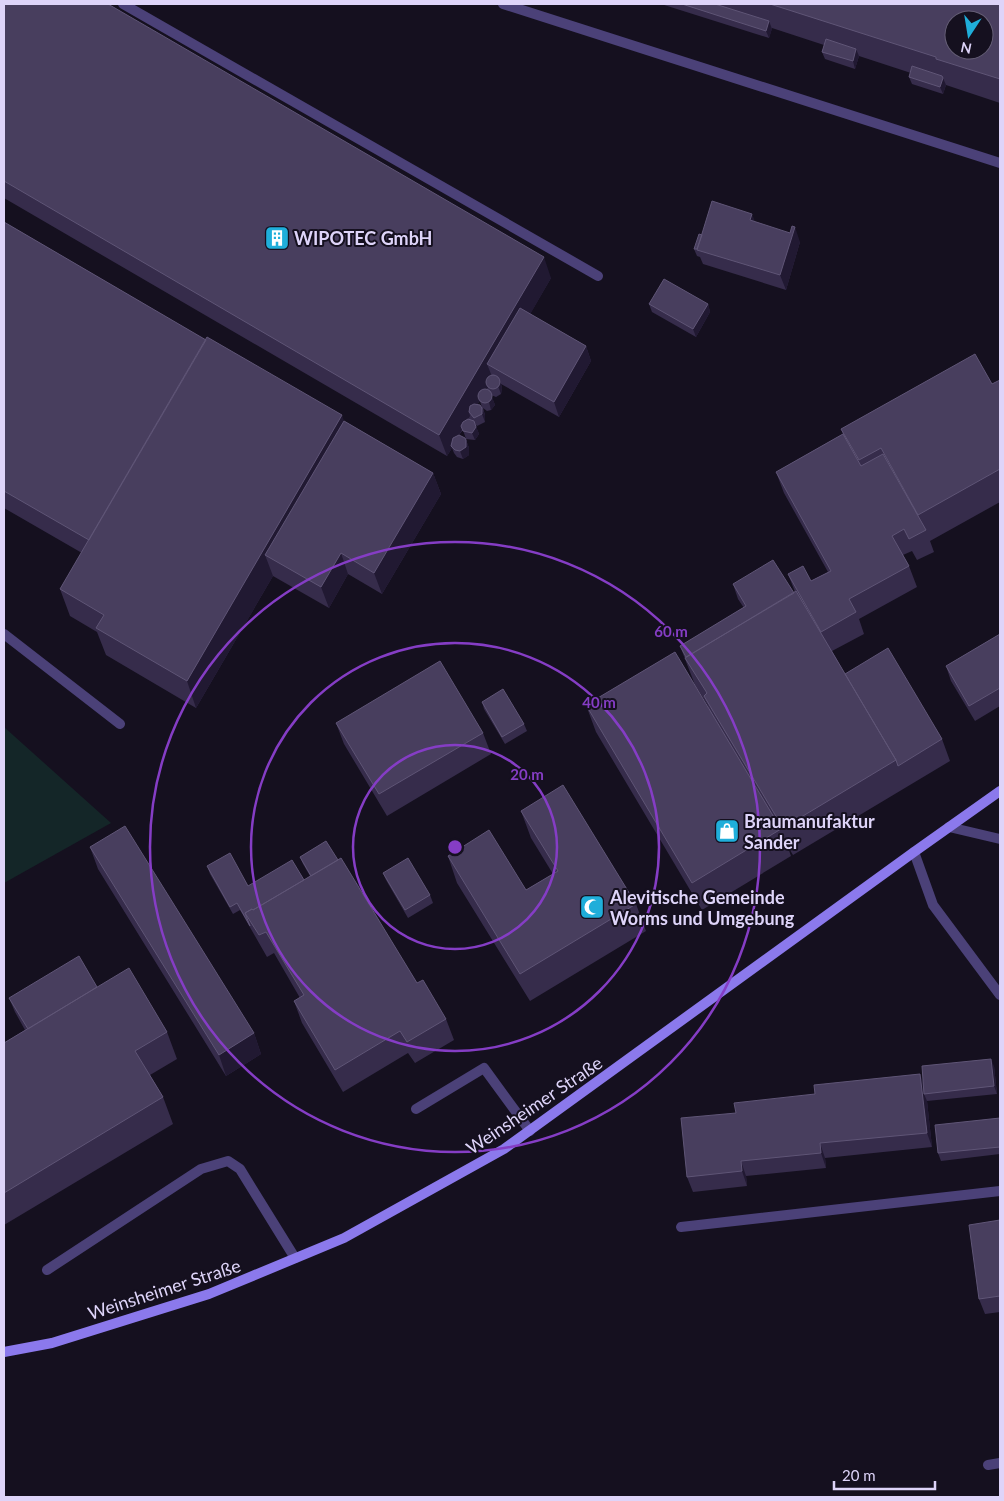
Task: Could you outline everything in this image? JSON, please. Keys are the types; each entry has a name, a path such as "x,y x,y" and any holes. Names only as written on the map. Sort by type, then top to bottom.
{"main road":[{"name":"Weinsheimer Straße","path":"4,1352 52,1343 209,1294 344,1238 504,1149 1000,791"}],"street":[{"path":"123,4 598,276"},
{"path":"503,4 1000,163"},
{"path":"4,634 120,724"},
{"path":"949,828 1000,839"},
{"path":"914,852 933,905 1000,995"},
{"path":"416,1109 484,1068 530,1131"},
{"path":"47,1270 201,1169 228,1161 240,1169 295,1258"},
{"path":"681,1227 1000,1191"},
{"path":"988,1465 1000,1463"}],"shaded area":[{"path":"4,727 111,823 4,883"}],"building":[{"name":"WIPOTEC GmbH","path":"4,4 108,4 544,257 439,435 4,181"},
{"path":"682,4 715,4 769,21 766,31"},
{"path":"770,4 1000,4 1000,79 936,59 936,57"},
{"path":"826,39 856,49 853,61 822,52"},
{"path":"912,66 942,76 940,87 909,77"},
{"path":"712,201 752,214 750,220 790,233 792,226 795,227 780,275 697,250"},
{"path":"4,222 206,340 89,540 4,491"},
{"path":"699,234 702,235 697,249 694,249"},
{"path":"664,279 708,304 693,329 649,304"},
{"path":"520,308 586,346 554,402 487,364"},
{"path":"207,337 342,415 187,681 96,628 104,615 60,589"},
{"path":"975,354 992,384 1000,380 1000,469 918,515 881,448 859,460 841,429"},
{"path":"493,375 498,377 500,382 498,387 493,389 488,387 486,382 488,377"},
{"path":"485,389 490,391 492,396 490,401 485,403 480,401 478,396 480,391"},
{"path":"474,404 480,405 482,414 474,418 469,412 470,406"},
{"path":"468,419 474,421 476,427 472,433 463,431 461,426"},
{"path":"344,421 433,473 374,573 341,553 321,587 265,555"},
{"path":"843,434 861,466 883,454 926,530 909,539 904,529 892,536 909,566 849,599 856,612 821,632 788,574 803,566 811,581 831,571 776,472"},
{"path":"459,435 466,440 466,447 460,451 455,450 451,446 453,438"},
{"path":"773,560 794,593 686,657 680,646 746,606 733,584"},
{"path":"796,591 896,760 783,828 704,696 707,693 685,658"},
{"path":"1000,634 1000,688 969,706 946,666"},
{"path":"888,648 942,739 898,766 845,674"},
{"path":"675,652 781,829 692,883 586,705"},
{"path":"440,661 483,733 379,794 336,723"},
{"path":"503,689 524,724 502,737 482,702"},
{"name":"Alevitische Gemeinde Worms und Umgebung","path":"563,785 636,904 520,974 448,856 489,830 526,890 558,871 521,811"},
{"path":"125,826 254,1033 219,1055 90,847"},
{"path":"326,841 338,860 311,876 300,857"},
{"path":"230,853 248,886 292,860 304,880 245,913 250,926 237,903 230,907 207,866"},
{"path":"341,858 417,983 423,980 446,1019 407,1042 400,1031 335,1070 294,1001 304,995 266,932 259,935 245,913"},
{"path":"408,858 430,895 405,910 383,873"},
{"path":"79,956 97,987 28,1029 9,998"},
{"path":"129,968 167,1032 135,1051 163,1097 4,1193 4,1043"},
{"path":"991,1059 994,1086 924,1094 922,1066"},
{"path":"920,1074 927,1133 820,1143 821,1153 741,1161 742,1171 687,1177 681,1118 736,1113 734,1103 815,1094 814,1085"},
{"path":"1000,1118 1000,1147 938,1153 935,1125"},
{"path":"1000,1220 1000,1296 979,1299 969,1225"}],"place":[{"name":"WIPOTEC GmbH","path":"277,238"},
{"name":"Braumanufaktur Sander","path":"727,831"},
{"name":"Alevitische Gemeinde Worms und Umgebung","path":"592,907"}]}
